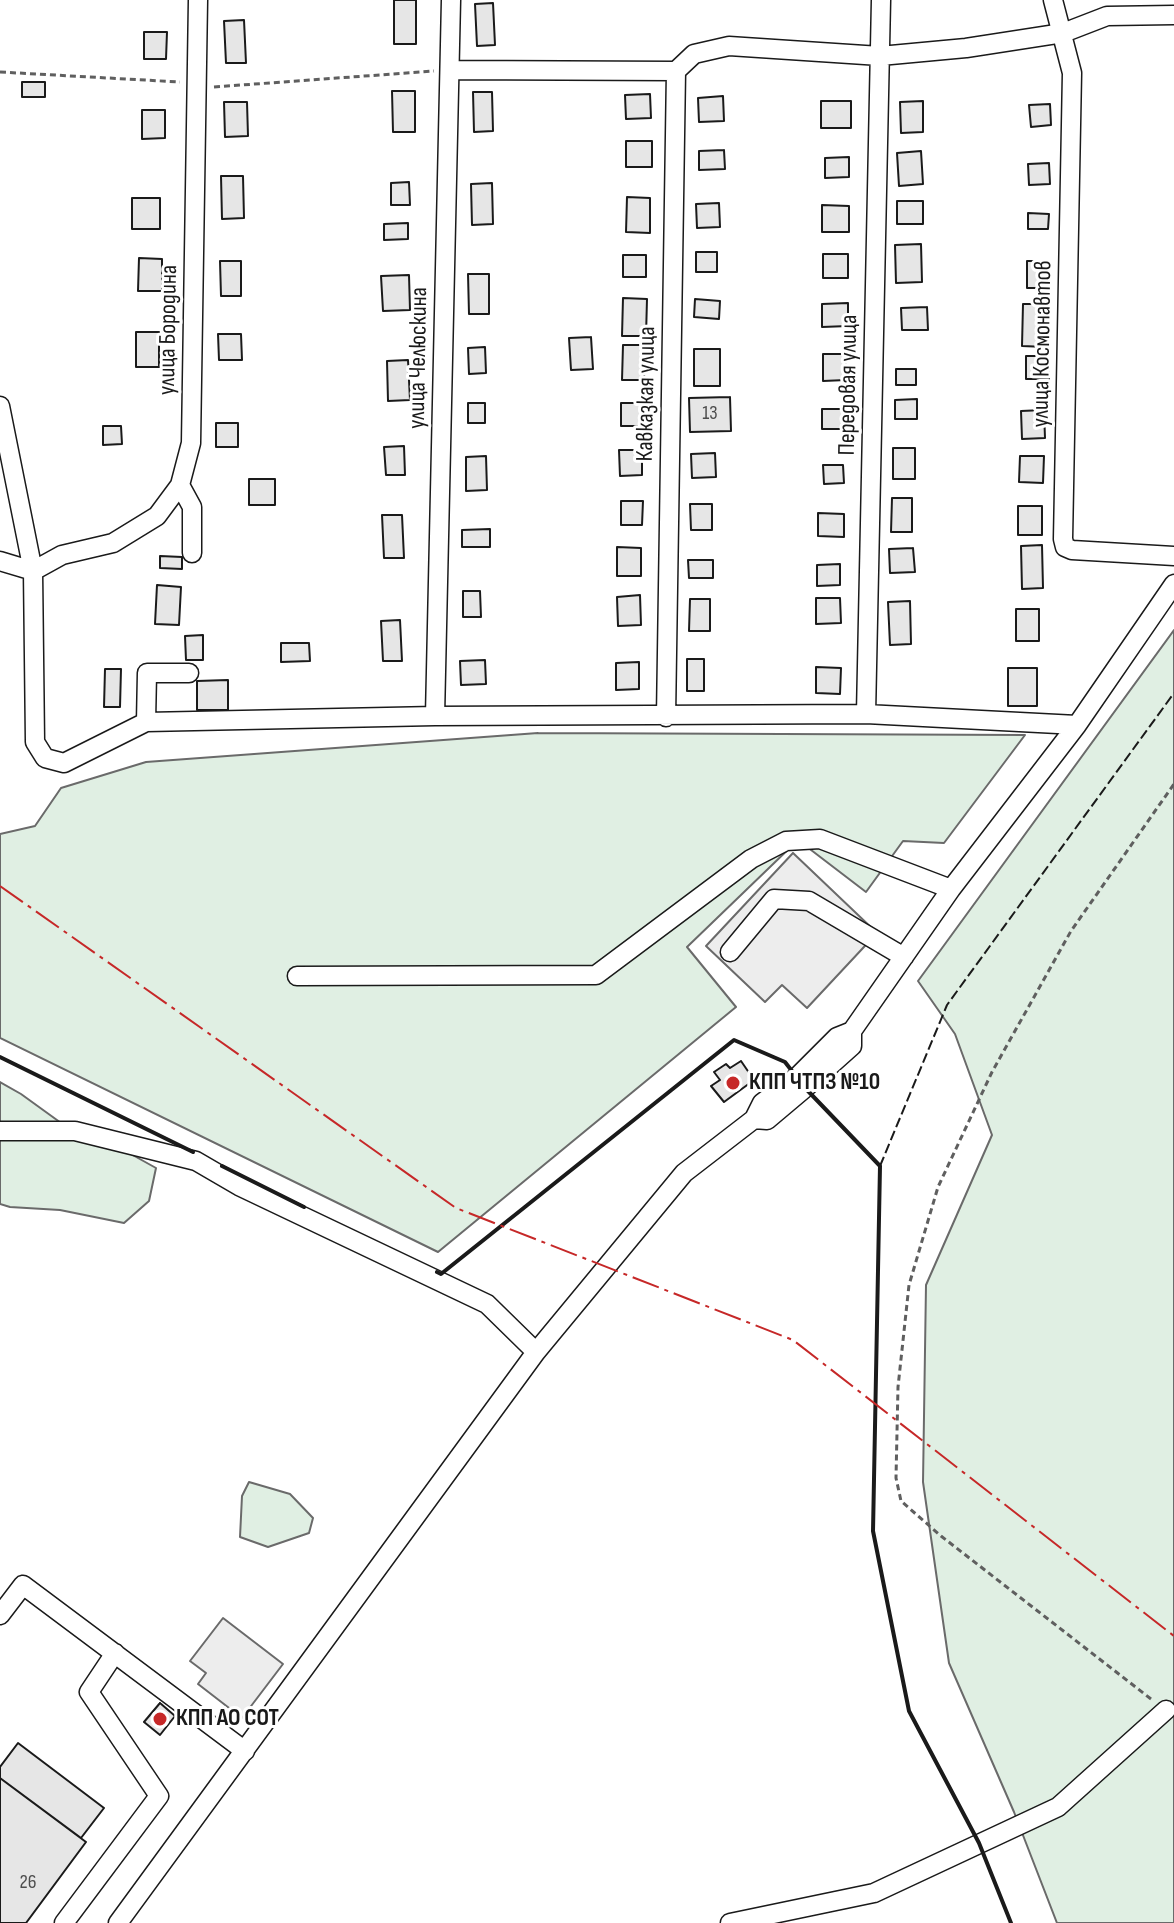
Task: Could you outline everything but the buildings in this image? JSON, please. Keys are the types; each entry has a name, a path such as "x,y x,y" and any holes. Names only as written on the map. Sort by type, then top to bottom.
{"street":[{"name":"улица Бородина","path":"33,571 62,555 113,543 157,516 180,485 191,443 198,0"},
{"name":"улица Челюскина","path":"435,716 451,0"},
{"name":"Передовая улица","path":"866,714 881,0"},
{"name":"улица Космонавтов","path":"1053,0 1072,73 1063,539 1065,547 1072,550 1174,556"},
{"path":"450,70 676,71 694,54 729,46 880,56 966,48 1063,33 1107,16 1174,15"},
{"name":"Кавказкая улица","path":"666,717 676,71"},
{"path":"0,406 33,571 35,742 45,758 64,763 146,722 435,716 866,714 1077,725"},
{"path":"180,485 192,507 192,553"},
{"path":"0,561 33,571"},
{"path":"118,1923 536,1352 684,1173 754,1119 762,1103 801,1082 852,1046 852,1031 951,889 1077,725 1174,584"},
{"path":"146,722 147,673 189,673"},
{"path":"297,976 596,975 751,859 786,841 820,839 951,889"},
{"path":"730,952 774,899 809,901 904,957"},
{"path":"0,1131 75,1131 196,1161 239,1186 487,1304 536,1352"},
{"path":"0,1615 23,1585 245,1751"},
{"path":"64,1923 159,1796 89,1692 115,1653"},
{"path":"730,1923 874,1893 1058,1807 1166,1710"}],"path":[{"path":"0,72 173,80 197,88 450,70"},
{"path":"1166,1710 941,1536 901,1501 896,1478 898,1387 909,1285 938,1187 992,1072 1071,931 1174,784"}],"green space":[{"path":"1174,630 1174,1923 1057,1923 1014,1812 949,1663 923,1482 926,1285 992,1135 955,1034 918,981"},
{"path":"538,733 1025,735 944,843 903,841 866,892 798,840 687,947 736,1007 438,1252 0,1038 0,834 35,826 61,788 146,762"},
{"path":"0,1082 68,1128 111,1143 156,1168 149,1201 124,1223 60,1210 0,1204"},
{"path":"249,1482 290,1494 313,1518 309,1533 268,1547 240,1537 242,1496"}],"shaded area":[{"path":"793,853 877,933 807,1008 782,985 765,1002 706,946"},
{"path":"223,1618 283,1664 242,1718 198,1684 206,1673 190,1661"}],"fence":[{"path":"880,1166 947,1005 1174,693"}],"wall":[{"path":"437,1272 441,1274 734,1040 785,1062 795,1075"},
{"path":"0,1057 193,1152"},
{"path":"808,1091 880,1166 873,1531 909,1711 979,1843 1011,1923"},
{"path":"222,1166 304,1207"}],"power":[{"path":"0,886 456,1208 793,1340 1174,1636"}],"place":[{"name":"КПП ЧТПЗ №10","path":"733,1083"},
{"name":"КПП АО СОТ","path":"160,1719"}]}
